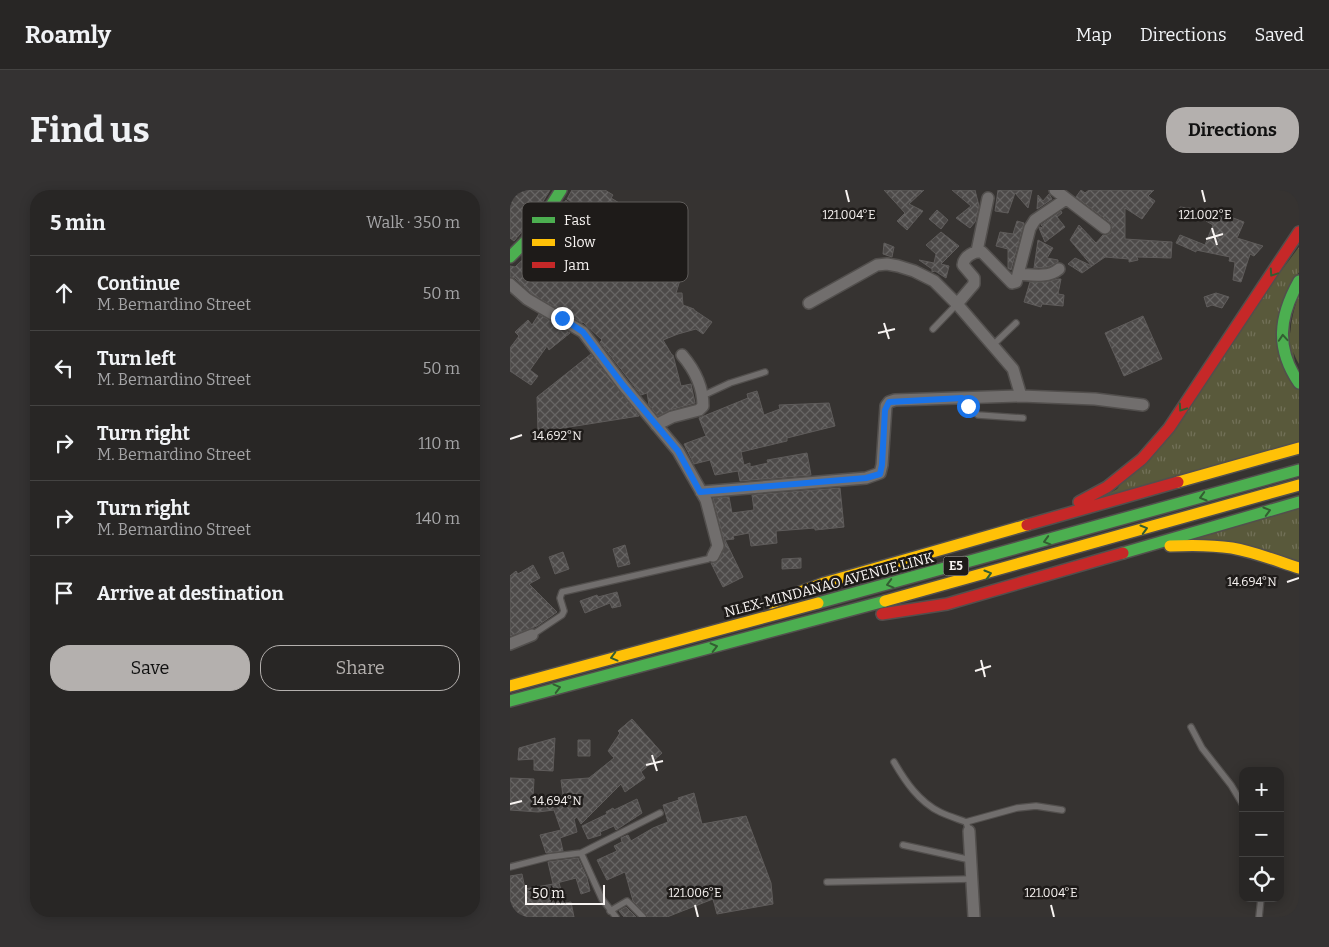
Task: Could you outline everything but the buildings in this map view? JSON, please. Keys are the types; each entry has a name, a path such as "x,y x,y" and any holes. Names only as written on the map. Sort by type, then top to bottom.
{"main road":[{"path":"554,202 561,190"},
{"path":"978,540 1077,504 1107,487 1142,459 1169,428 1299,232"},
{"path":"510,257 522,248"},
{"path":"1299,282 1289,297 1284,311 1282,332 1285,355 1299,383"},
{"path":"662,645 824,583 1299,448"},
{"name":"NLEX-MINDANAO AVENUE LINK","path":"510,686 956,566 1299,470"},
{"name":"E5","path":"510,701 969,579 1299,485"},
{"path":"789,628 947,604 1299,502"},
{"path":"1102,559 1162,547 1195,545 1232,548 1299,568"}],"street":[{"path":"1055,190 1104,228"},
{"path":"977,251 988,198"},
{"path":"957,304 974,284 974,278 963,265 963,262 971,254 977,251 982,252 1012,283 1016,282 1027,238 1035,220 1066,199"},
{"path":"810,302 877,265 887,264 914,271 934,281 957,304 1014,369 1021,396"},
{"path":"1019,274 1046,275 1060,269"},
{"path":"510,284 527,299 583,332 623,385 678,451 708,506 718,546 713,556"},
{"path":"656,424 672,417 699,410 702,406 702,396 690,365 682,355"},
{"path":"700,492 866,478 880,474 885,410 889,402 1021,396 1095,399 1143,405"},
{"path":"510,644 532,636"},
{"path":"967,827 974,917"}],"lane":[{"path":"933,329 957,304"},
{"path":"993,346 1016,323"},
{"path":"702,396 730,382 765,372"},
{"path":"962,398 978,415 1023,418"},
{"path":"532,636 562,615 564,611 560,598 562,592 708,559 713,556"},
{"path":"1191,727 1202,748 1239,799"},
{"path":"894,762 913,791 926,803 967,827 1018,808 1036,806 1062,810"},
{"path":"510,867 581,853 660,813"},
{"path":"903,845 970,860"},
{"path":"581,853 596,887 610,911 616,917"},
{"path":"827,882 972,879"},
{"path":"610,911 627,901 643,917"},
{"path":"1259,917 1261,902"}],"green space":[{"path":"1299,247 1299,272 1285,296 1299,390 1299,443 1090,504 1117,489"},
{"path":"1299,294 1299,364 1292,347 1291,329"},
{"path":"1299,507 1299,562 1178,540"}],"traffic: fast":[{"path":"553,202 561,190"},
{"path":"510,257 522,245"},
{"path":"1299,281 1287,307 1282,332 1286,357 1299,383"},
{"path":"818,603 1299,470"},
{"path":"1123,553 1299,502"},
{"path":"510,701 885,601"}],"traffic: slow":[{"path":"1178,482 1299,448"},
{"path":"885,601 1299,485"},
{"path":"771,603 824,583 1027,525"},
{"path":"1170,546 1217,546 1232,548 1258,554 1299,568"},
{"path":"510,686 818,603"}],"traffic: jam":[{"path":"1079,502 1107,487 1142,459 1169,428 1299,232"},
{"path":"1027,525 1178,482"},
{"path":"882,614 947,604 1123,553"}],"route":[{"path":"562,318 583,332 623,385 678,451 700,492 875,476 880,474 882,465 885,410 889,402 895,400 962,398 968,406"}]}
